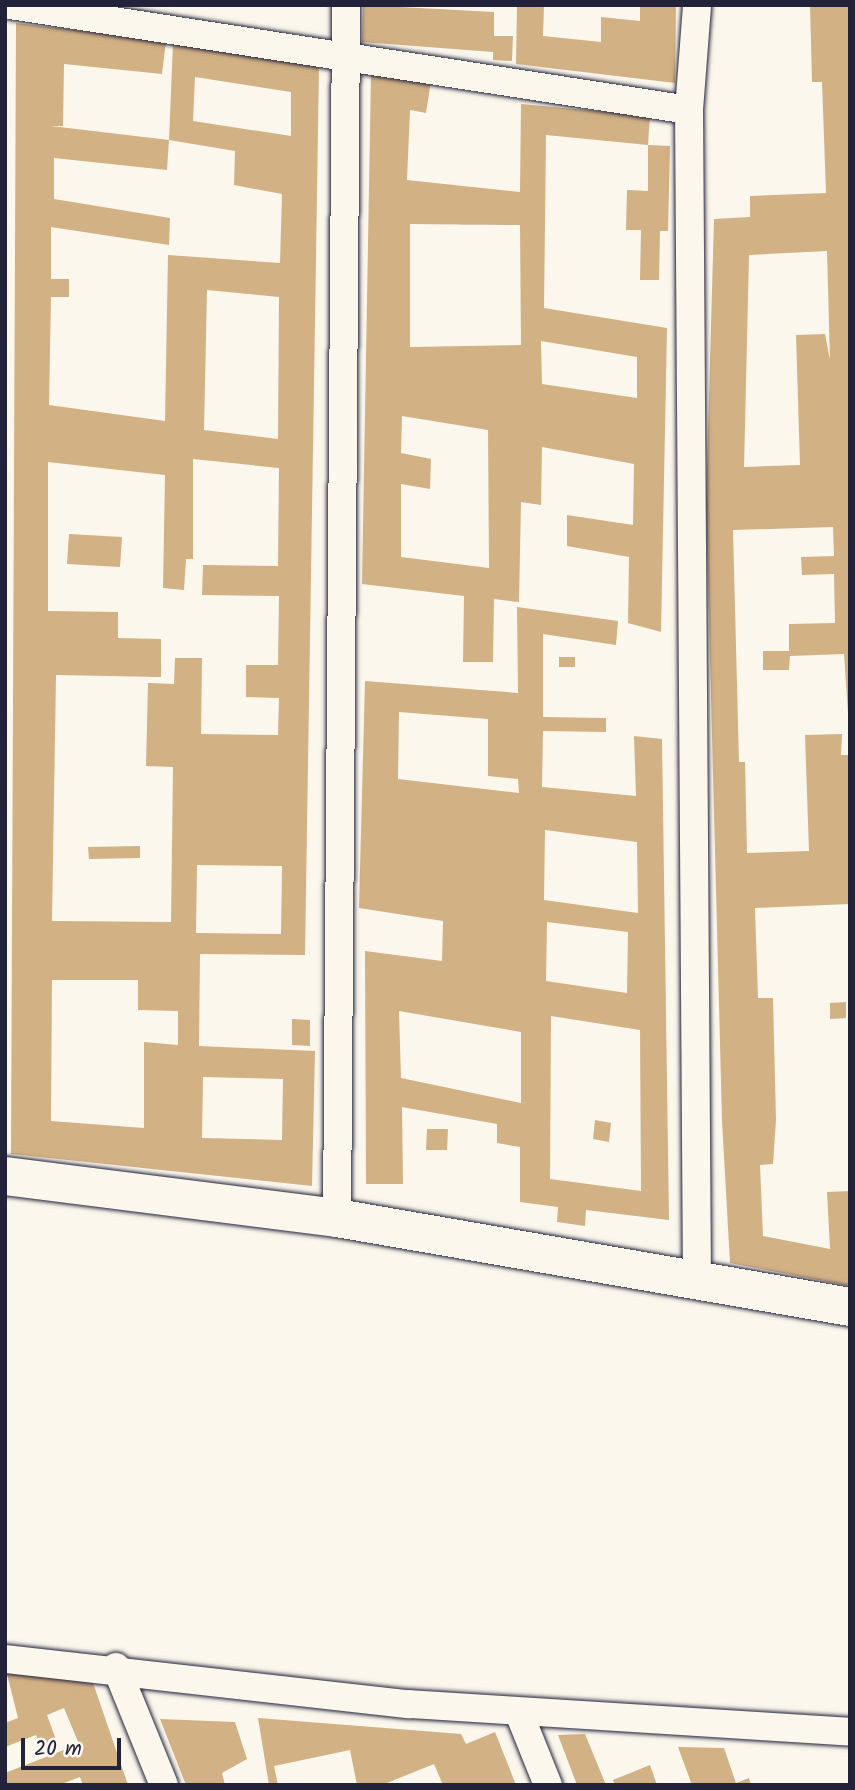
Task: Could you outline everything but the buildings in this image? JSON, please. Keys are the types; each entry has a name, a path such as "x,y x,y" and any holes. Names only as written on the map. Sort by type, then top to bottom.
{"street":[{"path":"10,5 689,110"},
{"path":"337,1218 346,5"},
{"path":"697,5 689,110 697,1282"},
{"path":"5,1176 337,1218 850,1307"},
{"path":"5,1659 116,1667 519,1713 850,1732"},
{"path":"116,1667 164,1785"},
{"path":"519,1713 548,1785"}]}
